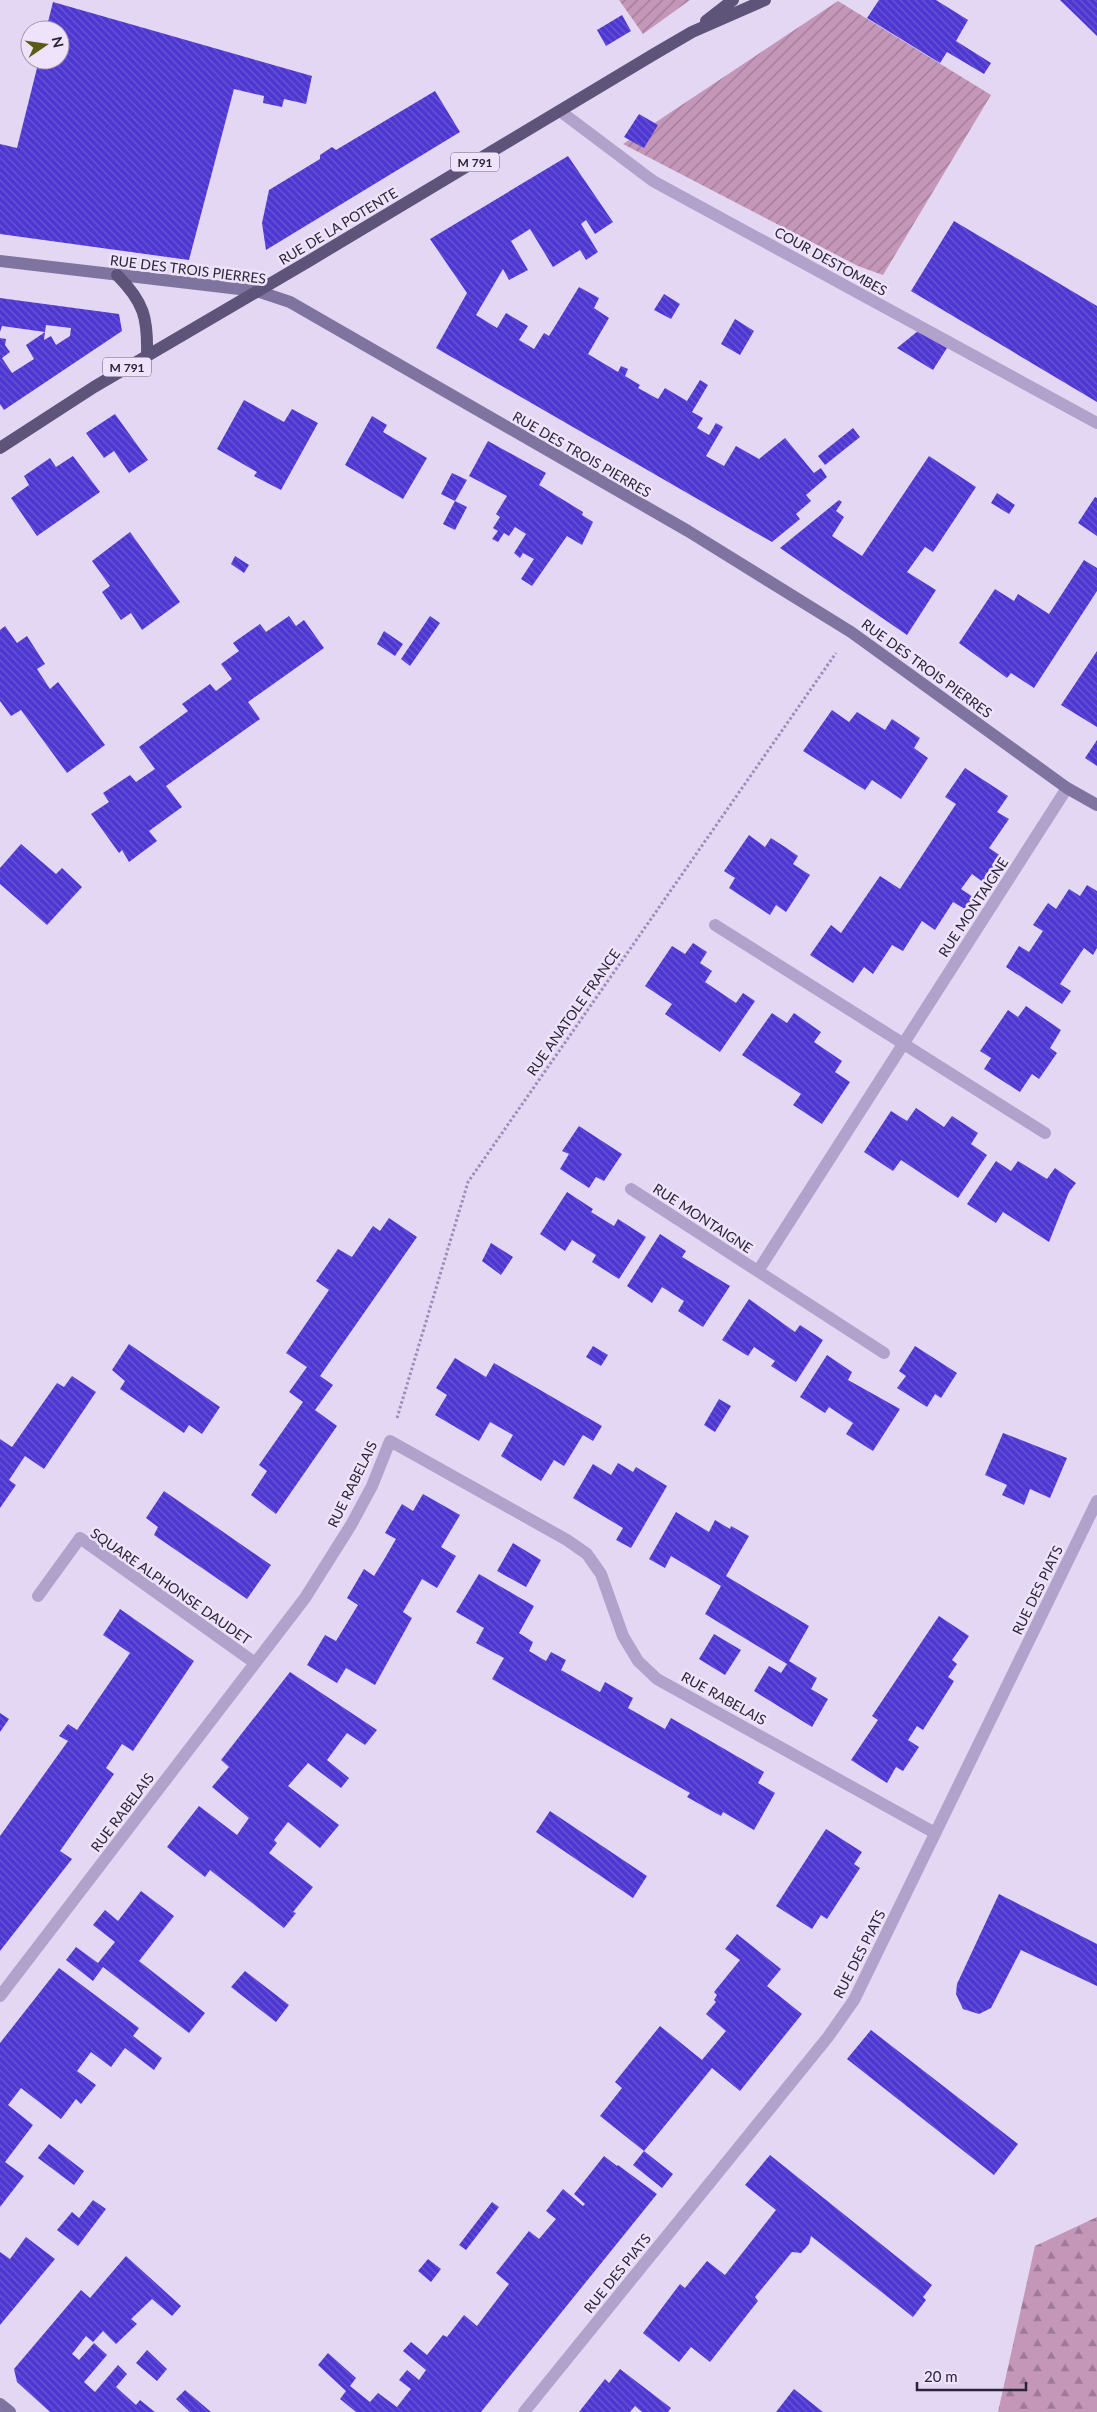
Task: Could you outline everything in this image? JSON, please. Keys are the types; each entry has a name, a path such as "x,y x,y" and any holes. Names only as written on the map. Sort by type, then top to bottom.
{"main road":[{"name":"RUE DE LA POTENTE","path":"0,448 147,355 692,32 733,0"},
{"name":"RUE DE LA POTENTE","path":"692,32 765,0"},
{"path":"117,275 134,293 145,313 148,330 147,355"}],"street":[{"name":"COUR DESTOMBES","path":"560,111 652,181 1097,423"},
{"name":"RUE DES TROIS PIERRES","path":"0,261 257,291 290,302 688,531 851,632 1067,788 1097,805"},
{"name":"RUE MONTAIGNE","path":"758,1271 1067,788"},
{"path":"716,924 1045,1133"},
{"name":"RUE MONTAIGNE","path":"631,1189 884,1353"},
{"name":"RUE RABELAIS","path":"0,1996 306,1598 351,1525 372,1486 390,1441 567,1540 587,1554 601,1574 623,1636 638,1661 658,1679 934,1833"},
{"name":"RUE DES PIATS","path":"524,2412 822,2044 854,2000 1097,1501"},
{"name":"SQUARE ALPHONSE DAUDET","path":"38,1596 80,1538 255,1663"},
{"path":"0,2404 10,2412"}],"path":[{"name":"RUE ANATOLE FRANCE","path":"390,1441 468,1182 851,632"}],"green space":[{"path":"619,0 690,0 643,34"},
{"path":"838,1 991,95 883,275 858,266 623,144"},
{"path":"1097,2217 1097,2412 998,2412 1035,2246"}],"building":[{"path":"879,0 936,0 968,20 956,41 991,63 984,74 947,52 940,63 867,18"},
{"path":"1060,0 1097,0 1097,36"},
{"path":"53,2 312,76 306,104 284,99 282,107 263,103 264,96 234,89 189,260 0,234 0,144 17,148 36,70 70,70 70,20 48,20"},
{"path":"622,15 631,31 606,46 597,30"},
{"path":"435,91 460,132 266,250 262,223 269,190 320,159 320,155 332,147 336,150"},
{"path":"639,114 658,125 644,148 624,137"},
{"path":"568,156 613,222 595,234 586,220 581,224 598,252 586,260 580,250 553,267 530,229 511,241 528,270 509,280 503,269 476,315 497,328 506,313 528,326 519,340 534,349 544,333 549,336 579,287 599,298 594,308 609,318 588,354 618,372 621,366 628,369 625,376 640,385 638,388 658,399 665,388 687,401 700,380 708,385 692,412 703,418 697,428 709,435 716,423 723,427 706,456 724,466 736,446 759,459 785,438 814,473 821,468 827,477 806,495 811,501 796,514 800,519 772,542 436,348 467,293 430,239"},
{"path":"954,221 1097,306 1097,402 911,291"},
{"path":"664,294 680,304 671,319 654,310"},
{"path":"0,298 119,314 122,331 4,410 0,404 0,338 6,339 5,345 10,352 2,358 12,373 34,359 26,345 45,332 2,326 0,332","holes":["46,325 71,328 70,336 56,345 51,336 44,340"]},
{"path":"735,319 754,331 740,355 721,344"},
{"path":"918,331 947,348 933,370 897,348"},
{"path":"244,400 284,422 292,409 318,423 281,490 254,476 257,472 217,449"},
{"path":"115,414 148,460 129,473 114,451 104,458 86,433"},
{"path":"372,416 387,425 383,432 427,458 403,499 345,465"},
{"path":"853,428 860,437 825,465 818,456"},
{"path":"488,441 546,473 539,485 583,512 582,515 593,522 582,545 567,536 532,586 521,579 534,559 523,553 520,558 514,553 526,534 515,527 509,536 504,533 498,542 492,539 498,531 493,528 500,517 496,514 507,496 469,476"},
{"path":"73,456 100,492 37,536 11,498 29,485 24,476 50,458 56,467"},
{"path":"929,456 976,487 933,552 925,547 907,572 936,590 907,635 780,548 839,500 842,502 836,511 844,517 832,536 862,556"},
{"path":"452,473 467,480 455,501 441,494"},
{"path":"997,493 1015,505 1009,514 991,503"},
{"path":"1095,497 1097,498 1097,536 1078,523"},
{"path":"455,501 467,507 455,530 443,524"},
{"path":"130,532 180,602 142,630 131,613 121,620 102,592 110,586 92,561"},
{"path":"235,556 249,565 244,573 231,564"},
{"path":"1084,560 1097,568 1097,591 1034,688 1011,673 1007,678 959,643 995,589 1014,601 1018,594 1049,614"},
{"path":"289,616 296,626 304,620 324,648 248,702 260,719 166,786 182,807 149,831 157,841 129,862 122,850 119,853 91,814 109,802 103,793 130,775 136,782 155,769 139,747 188,711 182,704 210,684 216,691 232,679 221,664 239,651 233,643 260,624 266,632"},
{"path":"430,616 440,623 410,666 401,659"},
{"path":"5,626 17,643 27,636 45,664 37,669 50,689 58,682 105,745 67,773 21,710 11,716 0,701 0,630"},
{"path":"384,631 403,644 395,656 377,644"},
{"path":"1097,651 1097,727 1061,705"},
{"path":"832,710 849,722 857,712 885,730 892,719 920,738 914,748 928,758 901,799 872,780 865,790 803,751"},
{"path":"1097,740 1097,766 1085,758"},
{"path":"965,768 1008,796 997,812 1009,819 989,848 1001,856 983,882 972,874 961,889 973,897 965,909 953,902 935,930 922,921 903,951 892,945 873,974 864,967 853,983 810,955 831,925 841,933 880,876 900,889 956,804 945,797"},
{"path":"749,835 765,847 771,838 785,847 798,856 793,864 810,875 786,912 776,905 770,915 729,888 735,878 724,871"},
{"path":"21,844 56,874 62,868 82,887 47,925 0,884 0,868"},
{"path":"1087,885 1097,891 1097,948 1093,955 1084,948 1060,984 1071,991 1062,1004 1006,967 1019,946 1029,952 1043,931 1033,925 1048,903 1056,909 1069,889 1080,896"},
{"path":"693,943 707,952 700,963 712,971 705,982 736,1003 743,993 755,1001 720,1052 665,1014 672,1004 645,986 672,946 685,954"},
{"path":"1026,1006 1061,1030 1050,1048 1057,1053 1039,1079 1032,1074 1020,1092 984,1069 991,1058 980,1051 1008,1010 1018,1017"},
{"path":"772,1013 787,1023 794,1013 821,1032 814,1042 842,1061 835,1072 850,1082 822,1124 793,1105 801,1094 742,1055"},
{"path":"916,1108 944,1127 952,1116 978,1133 971,1144 987,1155 958,1198 901,1160 893,1171 864,1152 891,1111 907,1121"},
{"path":"579,1126 622,1154 604,1181 596,1177 589,1188 560,1169 569,1154 562,1151"},
{"path":"996,1161 1011,1171 1018,1161 1047,1179 1055,1168 1076,1183 1069,1192 1049,1242 1003,1212 996,1223 967,1204"},
{"path":"567,1192 593,1209 591,1212 614,1226 618,1219 646,1237 619,1279 592,1262 596,1255 572,1240 565,1251 540,1234"},
{"path":"389,1218 417,1237 320,1376 333,1385 315,1410 337,1426 276,1514 251,1495 267,1471 259,1465 303,1402 289,1392 307,1367 286,1353 329,1290 316,1281 338,1249 352,1257 373,1226 380,1231"},
{"path":"660,1234 686,1251 682,1257 730,1286 703,1327 678,1311 684,1301 662,1287 652,1303 627,1286"},
{"path":"491,1243 513,1257 501,1275 482,1261"},
{"path":"749,1299 795,1332 800,1325 823,1340 796,1382 771,1366 775,1361 754,1347 748,1356 722,1340"},
{"path":"129,1344 220,1407 202,1434 189,1425 184,1433 120,1389 125,1381 112,1370"},
{"path":"593,1346 608,1355 601,1366 586,1357"},
{"path":"915,1346 957,1373 941,1398 935,1394 927,1407 897,1388 906,1376 899,1371"},
{"path":"827,1355 852,1372 848,1380 900,1409 873,1451 846,1434 853,1423 829,1407 825,1413 800,1397"},
{"path":"455,1358 486,1377 494,1363 602,1426 593,1441 583,1435 564,1466 554,1460 541,1481 501,1456 513,1435 490,1422 479,1441 435,1415 447,1395 436,1388"},
{"path":"72,1376 96,1392 44,1469 25,1456 9,1480 16,1485 0,1508 0,1439 12,1447 57,1383 64,1387"},
{"path":"719,1399 731,1406 715,1432 704,1425"},
{"path":"1003,1433 1067,1458 1050,1498 1030,1489 1024,1505 1002,1495 1007,1485 985,1475"},
{"path":"618,1463 633,1472 636,1467 667,1486 631,1548 616,1540 623,1528 573,1498 593,1464 611,1475"},
{"path":"164,1491 271,1565 247,1599 154,1535 158,1527 146,1518"},
{"path":"423,1494 460,1515 441,1547 456,1556 437,1588 422,1579 403,1612 412,1618 375,1685 346,1668 337,1683 307,1665 325,1635 336,1641 358,1605 347,1598 364,1569 374,1576 385,1558 396,1539 385,1533 402,1504 413,1511"},
{"path":"676,1512 709,1532 715,1520 730,1529 731,1526 749,1536 726,1576 809,1626 789,1661 817,1678 811,1689 828,1699 812,1727 754,1691 769,1666 781,1673 787,1664 705,1614 721,1586 671,1556 665,1568 649,1559"},
{"path":"513,1543 541,1560 526,1587 497,1571"},
{"path":"479,1574 534,1606 519,1633 533,1642 529,1651 546,1661 551,1652 566,1660 561,1670 600,1692 605,1682 633,1698 628,1708 665,1729 671,1718 764,1772 758,1783 775,1793 754,1830 723,1812 721,1816 687,1797 690,1793 492,1679 504,1658 476,1643 484,1628 456,1612"},
{"path":"120,1609 194,1661 133,1751 122,1744 106,1768 114,1774 60,1851 72,1859 0,1951 0,1836 68,1741 59,1736 68,1724 77,1730 130,1653 103,1635"},
{"path":"939,1616 969,1636 952,1660 957,1664 948,1677 954,1681 923,1730 917,1726 908,1740 919,1747 903,1771 896,1767 887,1783 851,1760 878,1720 872,1716"},
{"path":"714,1634 741,1650 725,1675 699,1659"},
{"path":"290,1672 377,1730 365,1745 347,1733 327,1760 349,1778 341,1788 308,1763 288,1786 339,1825 320,1848 288,1822 274,1840 277,1843 269,1853 313,1887 293,1912 296,1913 284,1928 210,1870 205,1877 167,1847 199,1806 237,1835 249,1818 212,1787 229,1767 221,1760"},
{"path":"0,1713 9,1719 0,1732"},
{"path":"550,1811 647,1876 633,1898 536,1832"},
{"path":"826,1829 862,1852 854,1864 860,1868 827,1919 821,1915 812,1929 776,1906"},
{"path":"141,1891 174,1916 139,1961 205,2013 189,2033 103,1967 93,1981 66,1960 76,1947 98,1963 115,1942 93,1925 105,1910 118,1921"},
{"path":"999,1894 1097,1944 1097,1986 1021,1950 991,2008 979,2014 963,2009 956,1994 957,1984"},
{"path":"737,1934 781,1969 767,1986 802,2014 740,2091 712,2068 644,2151 600,2116 622,2088 615,2082 660,2026 702,2060 726,2031 706,2014 716,2002 714,2000 717,1995 714,1992 740,1960 725,1949"},
{"path":"59,1968 139,2028 133,2036 162,2058 154,2070 125,2048 111,2067 91,2052 77,2071 96,2085 81,2104 76,2099 61,2119 21,2088 8,2105 33,2125 5,2162 24,2176 0,2207 0,2043"},
{"path":"245,1971 289,2005 276,2022 231,1987"},
{"path":"871,2030 1018,2144 994,2175 847,2059"},
{"path":"49,2144 84,2171 74,2185 38,2158"},
{"path":"644,2151 673,2174 662,2188 633,2165"},
{"path":"770,2155 932,2285 923,2297 926,2300 913,2317 811,2236 809,2244 801,2253 792,2252 755,2297 758,2301 710,2362 691,2347 679,2362 643,2333 680,2284 685,2288 707,2261 725,2275 776,2210 745,2185"},
{"path":"604,2156 657,2194 481,2412 356,2412 340,2399 346,2391 318,2365 328,2353 356,2378 350,2386 370,2402 378,2393 397,2407 411,2389 399,2380 407,2370 419,2380 426,2370 403,2351 411,2342 427,2355 443,2335 447,2337 464,2315 477,2326 509,2284 496,2273 529,2231 539,2239 556,2219 546,2211 563,2189 583,2206 585,2204 574,2194"},
{"path":"93,2200 106,2209 78,2246 57,2230 72,2212 79,2218"},
{"path":"492,2202 499,2207 466,2250 459,2245"},
{"path":"26,2237 55,2259 0,2325 0,2252 10,2259"},
{"path":"126,2256 181,2306 172,2316 152,2299 131,2319 137,2324 116,2344 103,2331 93,2342 86,2336 72,2354 79,2360 94,2343 107,2355 84,2382 95,2392 118,2365 127,2374 116,2387 136,2405 140,2400 155,2412 50,2412 17,2382 14,2369 81,2290 90,2298"},
{"path":"428,2259 441,2269 431,2282 418,2271"},
{"path":"147,2350 167,2369 157,2381 136,2363"},
{"path":"620,2369 671,2408 668,2412 642,2412 635,2406 630,2412 579,2412 605,2379 609,2383"},
{"path":"794,2389 823,2412 776,2412"},
{"path":"185,2390 211,2412 190,2412 176,2399"}]}
